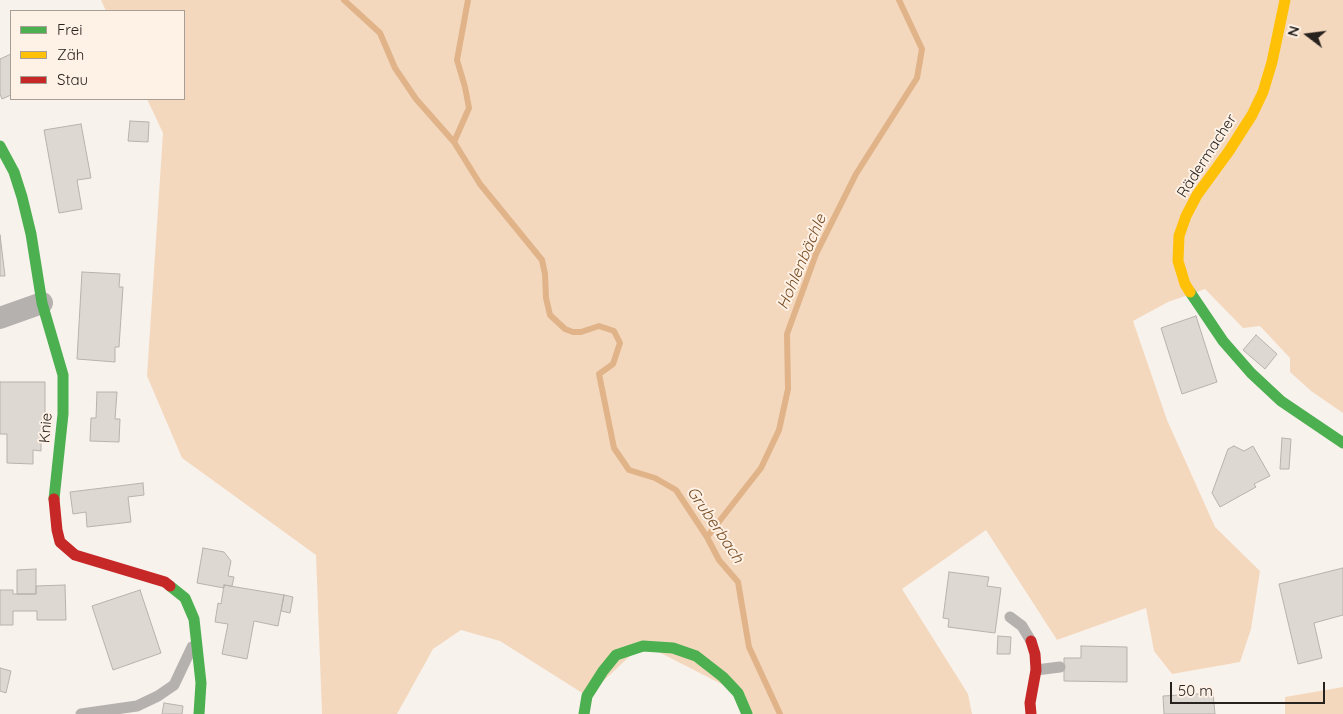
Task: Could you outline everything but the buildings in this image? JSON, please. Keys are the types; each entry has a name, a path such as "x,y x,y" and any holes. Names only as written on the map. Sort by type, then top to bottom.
{"street":[{"name":"Rädermacher","path":"1285,0 1272,62 1263,92 1252,115 1197,195 1186,216 1179,236 1178,261 1185,284 1202,311 1223,341 1251,373 1281,401 1343,442"},
{"name":"Knie","path":"0,146 14,172 22,197 31,234 42,304 63,375 63,414 54,497 60,542 75,555 165,582 185,598 194,620 197,636 202,683 198,714"},
{"path":"0,318 42,304"},
{"path":"1031,641 1035,654 1036,670 1030,703 1032,714"},
{"path":"584,714 587,696 616,655 643,646 673,648 696,656 723,677 733,688 738,694 747,714"}],"lane":[{"path":"1010,617 1022,626 1031,641"},
{"path":"81,714 137,706 158,696 174,685 197,636"},
{"path":"1036,670 1060,667"}],"shaded area":[{"path":"101,0 1343,0 1343,413 1311,391 1290,372 1290,358 1260,326 1243,328 1205,289 1168,302 1133,321 1167,420 1215,527 1260,571 1251,629 1240,662 1172,674 1154,651 1146,608 1057,640 986,530 902,589 968,694 972,714 749,714 739,693 643,644 587,696 500,641 461,630 433,649 397,714 322,714 316,555 182,458 147,376 163,133 147,100 185,100 185,10 106,10"},
{"path":"1343,687 1343,714 1285,714 1285,697"}],"waterway":[{"name":"Gruberbach","path":"344,0 380,33 395,68 416,99 454,142 480,184 542,260 545,274 546,298 550,315 565,329 573,332 581,332 599,326 614,331 620,343 613,364 599,374 614,448 629,470 655,478 676,490 707,537 719,560 738,582 749,647 780,714"},
{"path":"454,142 469,108 457,60 468,0"},
{"name":"Hohlenbächle","path":"707,537 761,468 779,430 788,389 787,334 816,254 856,174 917,78 922,49 899,0"}],"traffic: fast":[{"path":"0,146 14,172 22,197 31,234 42,303 63,375 63,414 54,499"},
{"path":"1190,292 1223,341 1251,373 1281,401 1343,443"},
{"path":"170,586 185,598 194,619 201,683 199,714"},
{"path":"584,714 587,696 616,655 643,646 673,648 696,656 723,677 738,693 747,714"}],"traffic: slow":[{"path":"1190,292 1185,284 1178,261 1179,236 1186,216 1197,195 1229,151 1252,115 1263,92 1272,62 1285,0"}],"traffic: jam":[{"path":"54,499 60,542 75,555 165,582 170,586"},
{"path":"1031,641 1035,654 1036,670 1030,703 1031,714"}]}
